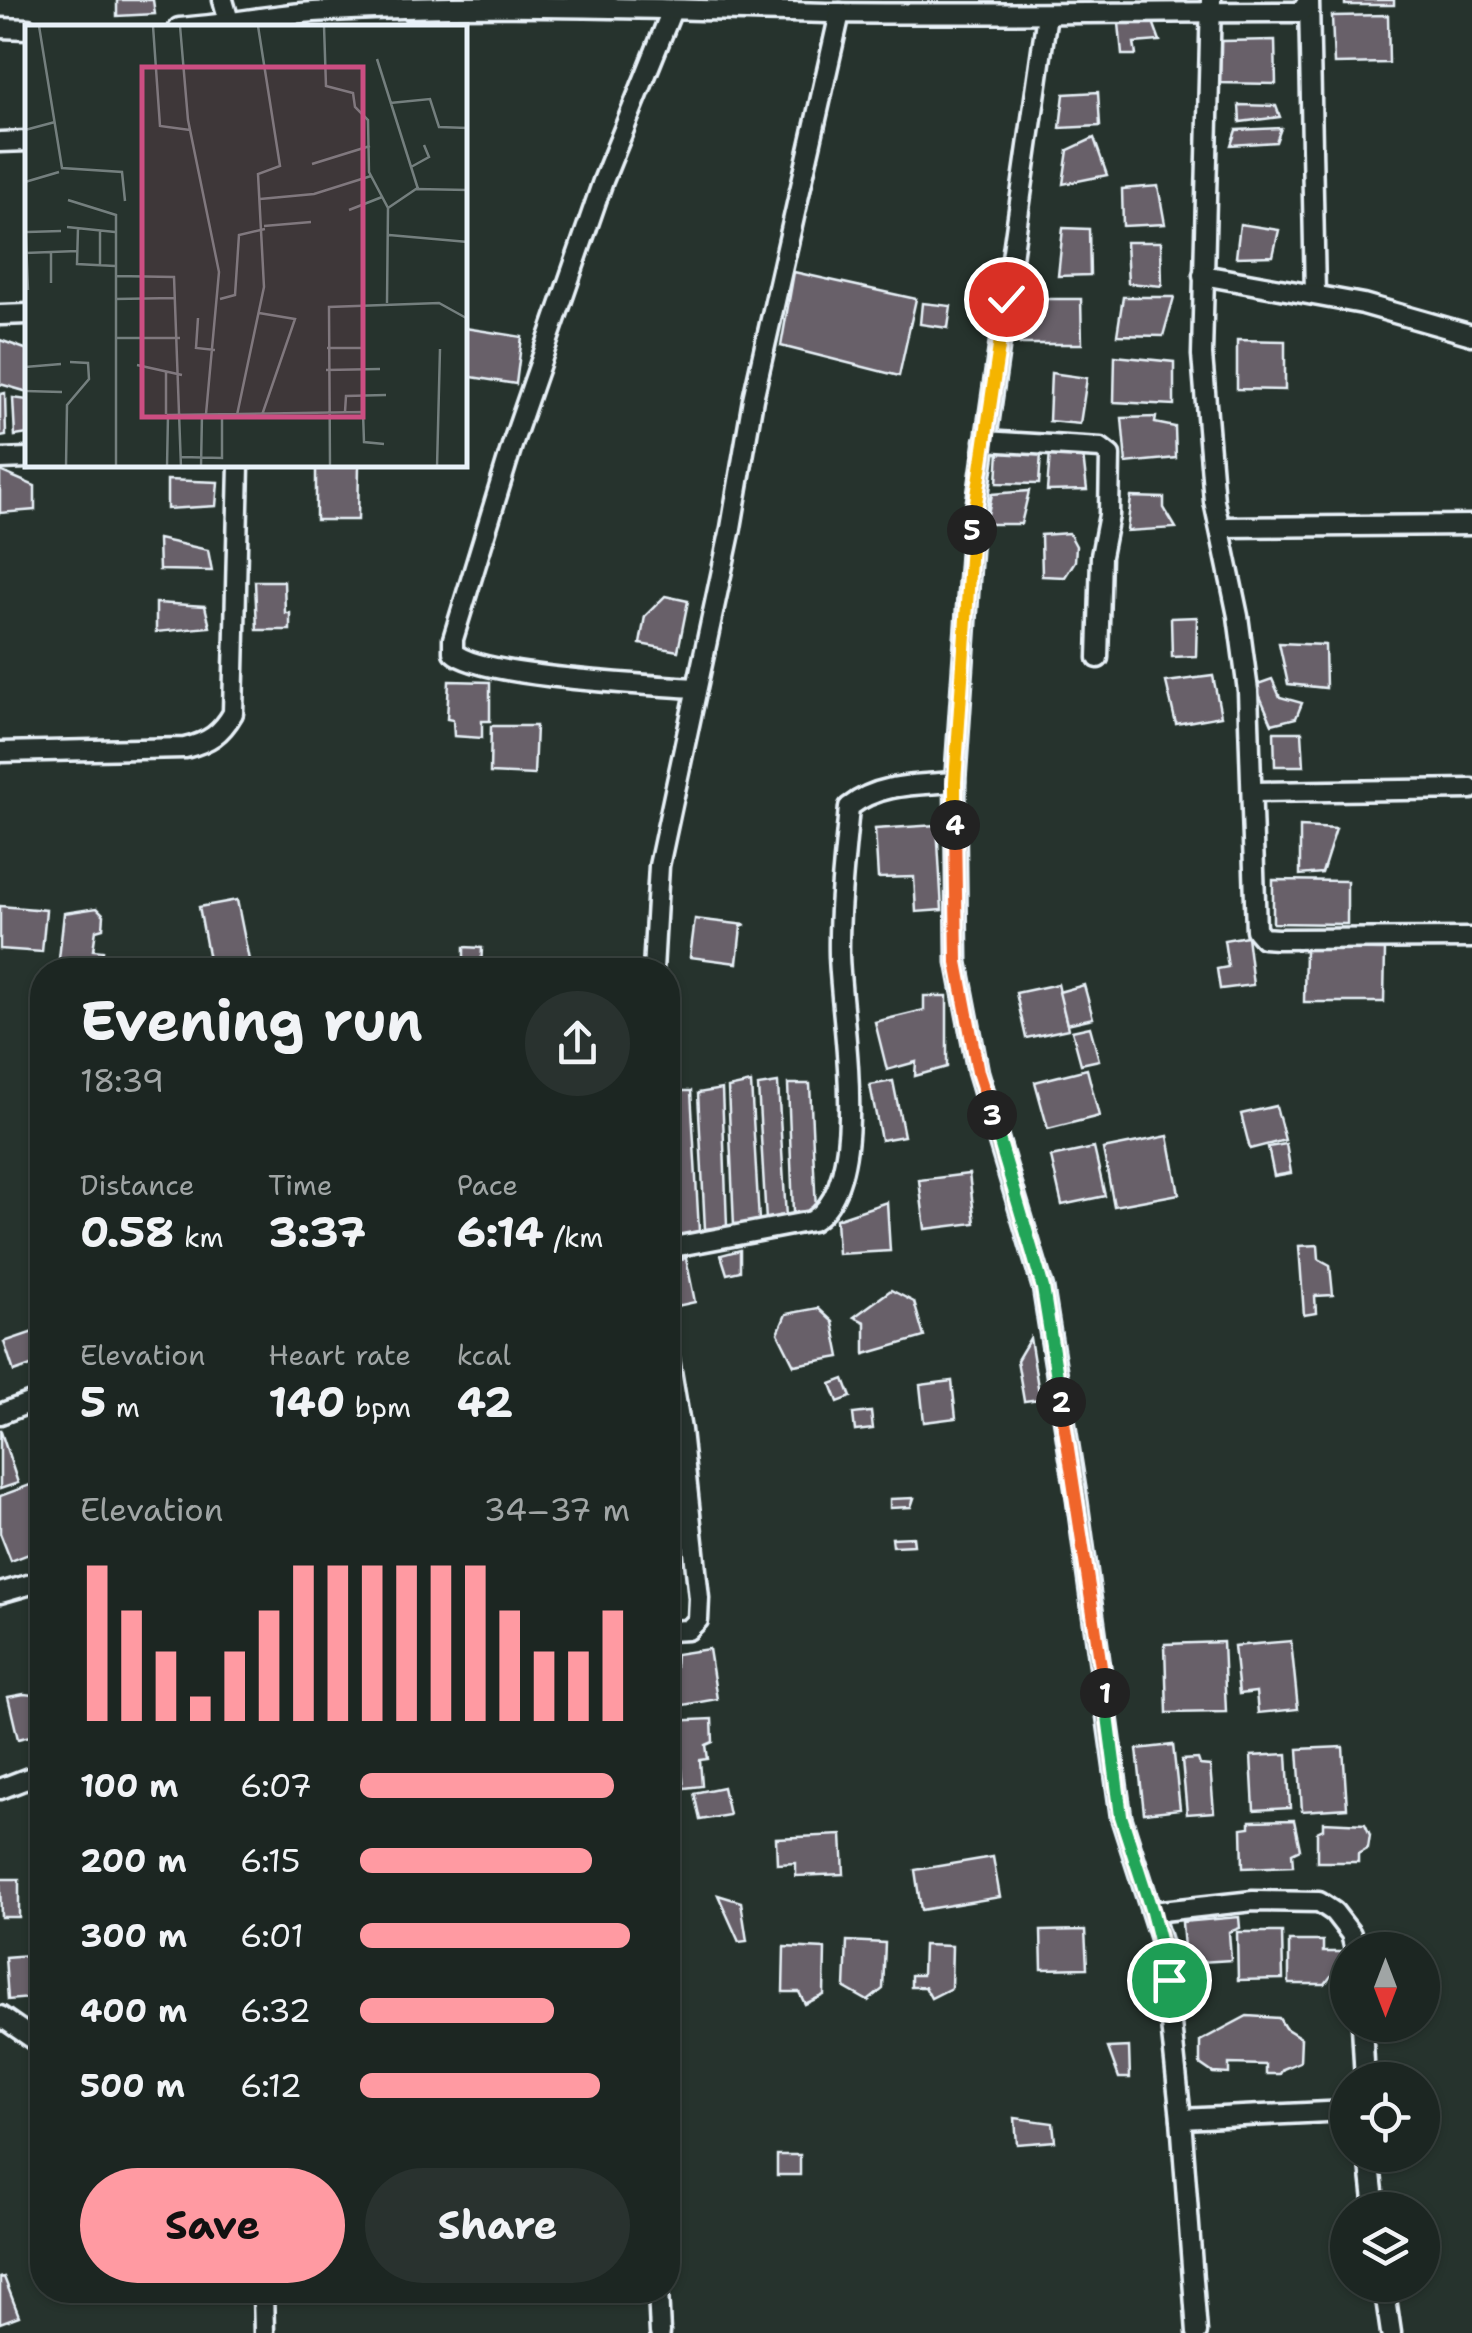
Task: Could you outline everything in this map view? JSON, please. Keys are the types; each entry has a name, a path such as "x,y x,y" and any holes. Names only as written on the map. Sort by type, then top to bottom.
{"street":[{"path":"223,0 231,25"},
{"path":"234,25 264,16 316,12 507,7 840,13 937,7 1047,14 1072,7 1211,6 1301,12 1309,0"},
{"path":"1309,0 1315,294"},
{"path":"1211,6 1202,355 1214,501 1238,616 1248,691 1256,930 1264,938 1472,938"},
{"path":"672,10 603,181 520,420 453,639 453,652 461,660 493,667 578,679 694,688"},
{"path":"654,958 659,866 694,688 731,528 753,400 840,13"},
{"path":"1047,14 972,536 955,782 957,962 978,1072 1043,1288 1121,1816 1169,1980 1197,2333"},
{"path":"0,142 25,141"},
{"path":"1203,275 1315,294 1472,335"},
{"path":"0,315 25,314"},
{"path":"986,441 1101,448 1110,455 1109,515 1101,556 1098,658"},
{"path":"0,459 25,458"},
{"path":"0,752 185,748 204,743 223,731 233,712 238,468"},
{"path":"1220,527 1472,525"},
{"path":"680,1246 812,1221 824,1214 843,1169 851,1116 838,952 849,807 880,789 955,782"},
{"path":"1253,792 1472,788"},
{"path":"0,1414 30,1403"},
{"path":"680,1476 700,1598 698,1620 688,1630 680,1630"},
{"path":"0,1592 30,1584"},
{"path":"0,1789 30,1778"},
{"path":"1152,1912 1237,1902 1319,1902 1334,1912 1349,1932"},
{"path":"0,2016 30,2036"},
{"path":"1181,2119 1330,2112"},
{"path":"1386,2302 1390,2333"},
{"path":"263,2303 264,2333"},
{"path":"659,2303 660,2333"}],"building":[{"path":"117,0 153,0 155,14 117,16"},
{"path":"1345,0 1394,0 1394,5 1345,5"},
{"path":"1388,15 1389,63 1334,64 1332,16"},
{"path":"1152,19 1160,41 1134,43 1136,55 1122,55 1119,23"},
{"path":"405,21 436,21 436,25 405,25"},
{"path":"1275,40 1276,84 1217,83 1221,41"},
{"path":"1098,92 1100,126 1060,128 1064,94"},
{"path":"1239,105 1276,106 1280,117 1240,122"},
{"path":"1281,128 1276,142 1231,145 1236,130"},
{"path":"1094,138 1107,175 1063,184 1068,150"},
{"path":"1158,186 1165,224 1123,226 1122,189"},
{"path":"1240,224 1279,230 1273,256 1236,257"},
{"path":"1063,228 1089,229 1090,275 1058,276"},
{"path":"1126,242 1161,242 1162,286 1128,283"},
{"path":"794,272 916,299 899,376 781,346"},
{"path":"1123,297 1174,297 1163,336 1117,335"},
{"path":"1030,299 1081,299 1082,344 1020,344"},
{"path":"922,303 951,306 948,328 920,324"},
{"path":"468,328 522,337 516,384 468,376"},
{"path":"0,340 25,349 25,391 0,384"},
{"path":"1237,340 1285,341 1285,390 1237,389"},
{"path":"1115,356 1174,362 1174,405 1114,402"},
{"path":"1051,373 1087,378 1080,424 1049,421"},
{"path":"5,393 6,436 0,437 0,394"},
{"path":"13,398 25,400 25,434 15,436"},
{"path":"1156,417 1155,423 1175,427 1176,458 1126,463 1122,418"},
{"path":"999,451 1041,453 1039,484 997,483"},
{"path":"1050,452 1083,455 1087,490 1047,491"},
{"path":"316,468 359,468 358,520 316,520"},
{"path":"0,471 35,486 35,510 0,513"},
{"path":"167,480 218,482 216,506 167,509"},
{"path":"1029,491 1021,524 986,524 992,494"},
{"path":"1131,497 1164,498 1164,508 1176,528 1127,531"},
{"path":"1069,533 1076,546 1075,561 1065,577 1042,576 1041,535"},
{"path":"158,539 208,550 212,571 159,570"},
{"path":"255,581 284,581 290,630 257,630"},
{"path":"665,596 688,601 678,651 640,644 645,616"},
{"path":"156,603 205,606 210,627 156,632"},
{"path":"1197,617 1196,656 1172,657 1171,618"},
{"path":"1279,643 1325,645 1326,688 1288,684"},
{"path":"1213,676 1221,716 1176,724 1166,682"},
{"path":"1272,679 1280,697 1302,703 1296,718 1272,724 1255,685"},
{"path":"449,681 490,682 490,721 482,721 482,738 454,736 453,720 447,719"},
{"path":"491,726 536,726 534,775 490,773"},
{"path":"1274,732 1302,732 1304,766 1275,766"},
{"path":"937,825 942,910 916,912 914,877 878,878 875,829"},
{"path":"1300,827 1336,829 1322,873 1300,875"},
{"path":"1273,880 1347,881 1347,924 1273,923"},
{"path":"237,900 249,958 209,958 199,907"},
{"path":"0,906 46,910 42,952 0,949"},
{"path":"97,908 104,915 103,928 96,930 93,950 103,951 102,958 59,958 64,913"},
{"path":"695,919 746,925 741,927 737,963 690,957"},
{"path":"1247,936 1253,985 1220,989 1217,969 1228,967 1224,940"},
{"path":"464,947 482,948 481,958 464,958"},
{"path":"1305,949 1385,950 1384,1002 1304,1002"},
{"path":"1058,984 1068,1029 1026,1038 1016,993"},
{"path":"1084,985 1093,1018 1067,1024 1059,992"},
{"path":"924,996 947,996 947,1067 915,1076 916,1062 887,1070 875,1022 924,1010"},
{"path":"1090,1027 1099,1060 1081,1064 1072,1031"},
{"path":"1087,1069 1099,1116 1048,1129 1035,1082"},
{"path":"893,1081 904,1136 881,1140 870,1085"},
{"path":"751,1083 759,1221 734,1226 728,1088"},
{"path":"778,1083 786,1218 766,1221 758,1086"},
{"path":"788,1084 810,1084 816,1211 793,1212"},
{"path":"722,1089 727,1226 705,1229 698,1093"},
{"path":"680,1091 691,1091 699,1231 680,1236"},
{"path":"1276,1106 1285,1140 1250,1149 1241,1114"},
{"path":"1168,1136 1179,1194 1114,1206 1103,1149"},
{"path":"1286,1144 1291,1173 1274,1176 1268,1147"},
{"path":"1094,1148 1105,1196 1062,1205 1051,1157"},
{"path":"969,1174 975,1223 925,1229 919,1180"},
{"path":"887,1202 890,1251 838,1254 836,1219"},
{"path":"1318,1245 1319,1259 1330,1265 1333,1295 1315,1296 1316,1313 1304,1315 1299,1246"},
{"path":"740,1250 740,1271 727,1274 721,1255"},
{"path":"686,1258 695,1302 680,1305 680,1259"},
{"path":"891,1290 914,1302 924,1337 865,1354 865,1322 854,1317"},
{"path":"818,1308 833,1322 840,1357 794,1365 778,1333 786,1314"},
{"path":"30,1333 30,1366 14,1372 4,1342"},
{"path":"1030,1338 1040,1399 1024,1401 1017,1360"},
{"path":"844,1379 851,1397 838,1402 831,1384"},
{"path":"952,1381 956,1418 924,1422 920,1385"},
{"path":"871,1412 873,1429 855,1431 853,1414"},
{"path":"0,1429 18,1483 0,1489"},
{"path":"30,1485 30,1554 11,1561 0,1533 0,1496"},
{"path":"914,1498 911,1507 890,1508 890,1499"},
{"path":"913,1537 914,1545 893,1546 892,1538"},
{"path":"1291,1641 1298,1709 1258,1713 1256,1692 1239,1694 1234,1646"},
{"path":"1223,1642 1226,1712 1167,1713 1165,1644"},
{"path":"709,1649 717,1699 680,1706 680,1653"},
{"path":"30,1695 30,1736 18,1739 8,1697"},
{"path":"712,1719 713,1742 706,1745 708,1759 700,1760 702,1786 684,1788 680,1720"},
{"path":"1173,1745 1180,1809 1144,1813 1137,1749"},
{"path":"1343,1747 1347,1808 1302,1811 1298,1749"},
{"path":"1287,1754 1290,1808 1254,1810 1251,1756"},
{"path":"1198,1759 1200,1765 1210,1766 1214,1812 1187,1814 1182,1760"},
{"path":"723,1787 729,1815 700,1820 694,1793"},
{"path":"1294,1820 1300,1849 1292,1853 1293,1866 1243,1868 1242,1828 1250,1827 1250,1821"},
{"path":"1323,1822 1365,1824 1370,1835 1368,1848 1358,1854 1358,1862 1317,1862 1317,1832 1323,1829"},
{"path":"842,1835 844,1874 796,1876 796,1863 777,1864 776,1838"},
{"path":"993,1857 1000,1897 921,1910 915,1870"},
{"path":"0,1879 19,1879 19,1917 1,1917"},
{"path":"718,1895 741,1902 747,1941 739,1942"},
{"path":"1239,1917 1240,1928 1229,1932 1231,1960 1185,1963 1182,1922"},
{"path":"1085,1930 1087,1968 1042,1969 1041,1931"},
{"path":"1237,1932 1282,1932 1283,1979 1238,1980"},
{"path":"847,1941 885,1943 883,1989 868,2001 845,1988"},
{"path":"1289,1941 1323,1941 1323,1952 1330,1952 1330,1977 1325,1984 1289,1984"},
{"path":"923,1945 952,1946 951,1988 931,1998 925,1987 911,1987 911,1975 922,1975"},
{"path":"784,1947 825,1949 824,1995 805,2004 799,1992 783,1992"},
{"path":"30,1955 30,1998 8,2000 5,1957"},
{"path":"1247,2016 1279,2018 1285,2028 1301,2038 1300,2062 1280,2074 1266,2074 1266,2065 1229,2064 1229,2074 1213,2073 1200,2064 1200,2041"},
{"path":"1129,2047 1130,2078 1119,2078 1108,2048"},
{"path":"1015,2118 1053,2123 1055,2141 1017,2144"},
{"path":"777,2155 800,2155 800,2175 777,2175"},
{"path":"4,2277 19,2316 0,2323 0,2278"}],"route":[{"path":"1006,299 967,592 955,782 957,962 978,1072 1043,1288 1121,1816 1163,1948 1169,1980"}]}
